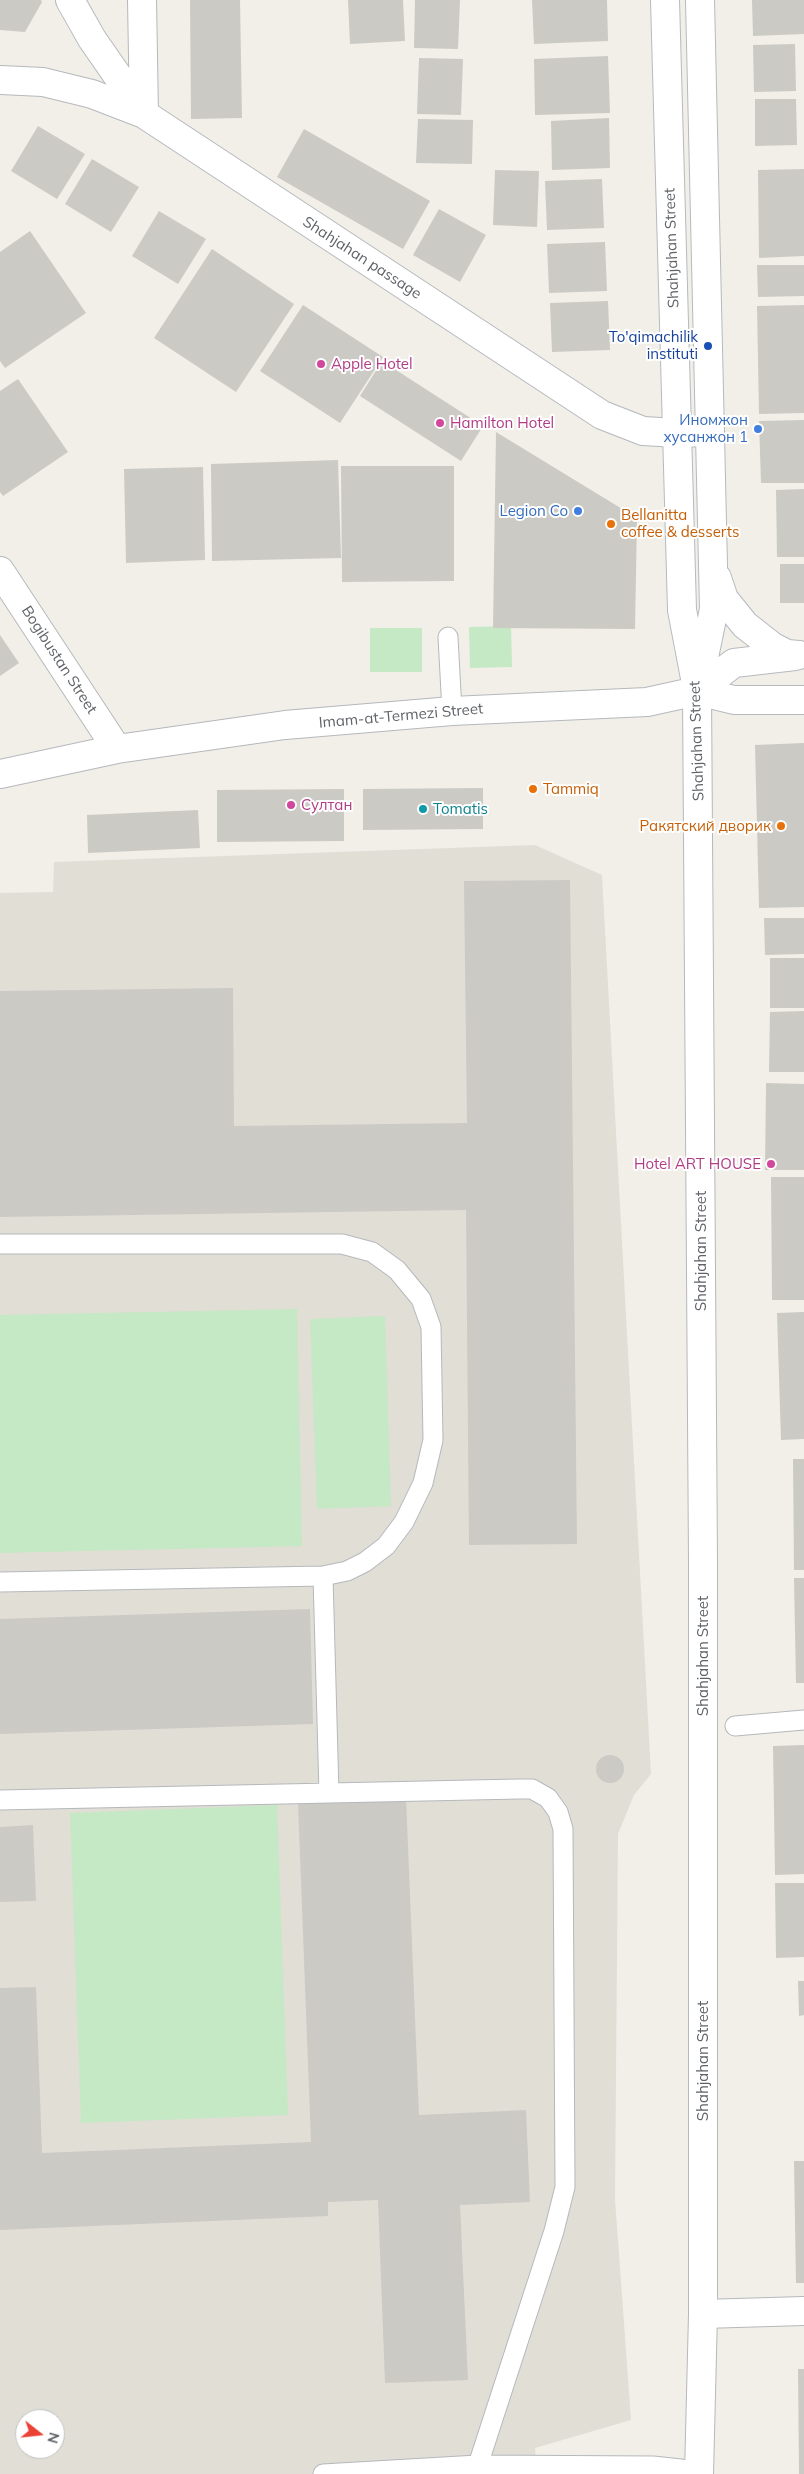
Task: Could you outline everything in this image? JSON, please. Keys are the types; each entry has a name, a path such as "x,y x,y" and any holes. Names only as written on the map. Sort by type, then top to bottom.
{"street":[{"name":"Shahjahan passage","path":"70,0 92,39 144,114 602,415 643,431 710,432"},
{"path":"0,80 43,82 92,94 144,114 142,0"},
{"name":"Shahjahan Street","path":"665,0 682,610 697,691 703,1562 703,2314 699,2472"},
{"path":"697,691 714,609 700,0"},
{"path":"713,561 724,599 734,614 760,639 787,654 801,655"},
{"name":"Bogibustаn Street","path":"0,571 118,749"},
{"path":"697,691 734,663 801,655"},
{"name":"Imam-at-Termezi Street","path":"0,774 118,749 285,725 452,711 647,702 697,691 734,700 804,700"},
{"path":"703,2314 804,2310"}],"lane":[{"path":"448,637 452,711"},
{"path":"0,1244 342,1244 372,1252 397,1270 420,1299 431,1327 433,1440 423,1483 404,1522 386,1546 365,1562 347,1572 324,1576 0,1582"},
{"path":"324,1576 330,1793"},
{"path":"735,1726 804,1720"},
{"path":"0,1800 532,1789 548,1798 558,1812 563,1829 565,2187 554,2231 478,2465"},
{"path":"323,2474 478,2465 600,2470 653,2466 699,2472"}],"shaded area":[{"path":"535,845 602,875 651,1774 634,1795 618,1834 615,2199 631,2420 535,2448 537,2474 0,2474 0,893 53,892 54,862"}],"green space":[{"path":"511,626 512,667 470,668 469,627"},
{"path":"370,628 422,628 422,672 370,672"},
{"path":"297,1309 302,1546 0,1553 0,1315"},
{"path":"385,1316 391,1506 317,1509 310,1319"},
{"path":"277,1805 288,2115 81,2123 70,1813"}],"building":[{"path":"0,0 41,0 42,2 25,32 0,30"},
{"path":"190,0 240,0 242,118 191,119"},
{"path":"348,0 403,0 405,41 350,44"},
{"path":"415,0 460,0 458,49 414,48"},
{"path":"532,0 607,0 608,41 534,44"},
{"path":"752,0 804,0 804,34 753,36"},
{"path":"795,44 796,91 754,92 753,45"},
{"path":"608,56 610,113 535,115 534,59"},
{"path":"419,58 463,59 461,115 417,114"},
{"path":"755,99 796,99 797,145 755,146"},
{"path":"609,118 610,168 552,170 551,121"},
{"path":"418,119 473,120 472,164 416,163"},
{"path":"38,126 85,154 57,199 11,171"},
{"path":"304,129 430,201 403,249 277,177"},
{"path":"92,159 139,187 111,232 65,204"},
{"path":"804,169 804,256 759,258 758,170"},
{"path":"495,170 539,171 537,227 493,225"},
{"path":"602,179 604,228 547,230 545,181"},
{"path":"439,209 486,235 460,282 413,255"},
{"path":"159,211 206,239 178,284 132,256"},
{"path":"30,231 86,313 5,368 0,361 0,252"},
{"path":"605,242 607,291 549,293 547,244"},
{"path":"212,249 294,304 236,392 154,338"},
{"path":"757,265 804,265 804,296 758,297"},
{"path":"608,301 610,350 552,352 550,303"},
{"name":"Apple Hotel","path":"303,305 383,357 340,423 260,371"},
{"path":"804,305 804,413 759,414 757,306"},
{"path":"382,361 483,426 461,461 360,396"},
{"path":"18,379 68,452 3,496 0,492 0,391"},
{"path":"804,420 804,483 761,483 759,421"},
{"path":"496,432 637,518 635,629 493,628"},
{"path":"338,460 341,558 212,561 211,464"},
{"path":"341,466 454,466 454,581 342,582"},
{"path":"203,467 205,560 126,563 124,469"},
{"path":"804,489 804,557 777,557 776,490"},
{"path":"780,564 804,564 804,603 780,603"},
{"path":"0,635 19,663 0,676"},
{"name":"Ракятский дворик","path":"804,743 804,907 759,908 755,745"},
{"name":"Tomatis","path":"483,788 483,829 363,830 363,789"},
{"path":"344,789 344,841 217,842 217,790"},
{"path":"198,810 200,848 88,853 87,815"},
{"path":"570,880 577,1544 469,1545 466,1210 0,1217 0,991 233,988 234,1126 467,1123 464,881"},
{"path":"764,918 804,918 804,954 765,955"},
{"path":"770,958 804,958 804,1008 770,1008"},
{"path":"804,1011 804,1072 769,1072 770,1012"},
{"path":"766,1083 804,1084 804,1170 765,1170"},
{"path":"771,1177 804,1177 804,1300 772,1300"},
{"path":"804,1312 804,1439 781,1440 777,1313"},
{"path":"793,1459 804,1459 804,1570 794,1570"},
{"path":"794,1578 804,1578 804,1683 796,1683"},
{"path":"310,1609 313,1724 0,1734 0,1619"},
{"path":"804,1745 804,1874 775,1875 773,1746"},
{"path":"610,1755 620,1759 624,1769 620,1779 610,1783 600,1779 596,1769 600,1759"},
{"path":"406,1798 419,2115 526,2110 530,2202 460,2205 468,2380 385,2383 378,2200 328,2202 328,2216 0,2230 0,1988 36,1987 42,2153 311,2142 298,1803"},
{"path":"33,1825 36,1901 0,1902 0,1827"},
{"path":"775,1883 804,1883 804,1957 776,1958"},
{"path":"798,1981 804,1981 804,2015 799,2016"},
{"path":"794,2161 804,2161 804,2283 796,2283"},
{"path":"798,2369 804,2369 804,2474 799,2474"}],"place":[{"name":"To'qimachilik instituti","path":"708,346"},
{"name":"Apple Hotel","path":"321,364"},
{"name":"Hamilton Hotel","path":"440,423"},
{"name":"Иномжон хусанжон 1","path":"758,429"},
{"name":"Legion Co","path":"578,511"},
{"name":"Bellanitta coffee & desserts","path":"611,524"},
{"name":"Tammiq","path":"533,789"},
{"name":"Султан","path":"291,805"},
{"name":"Tomatis","path":"423,809"},
{"name":"Ракятский дворик","path":"781,826"},
{"name":"Hotel ART HOUSE","path":"771,1164"}]}
